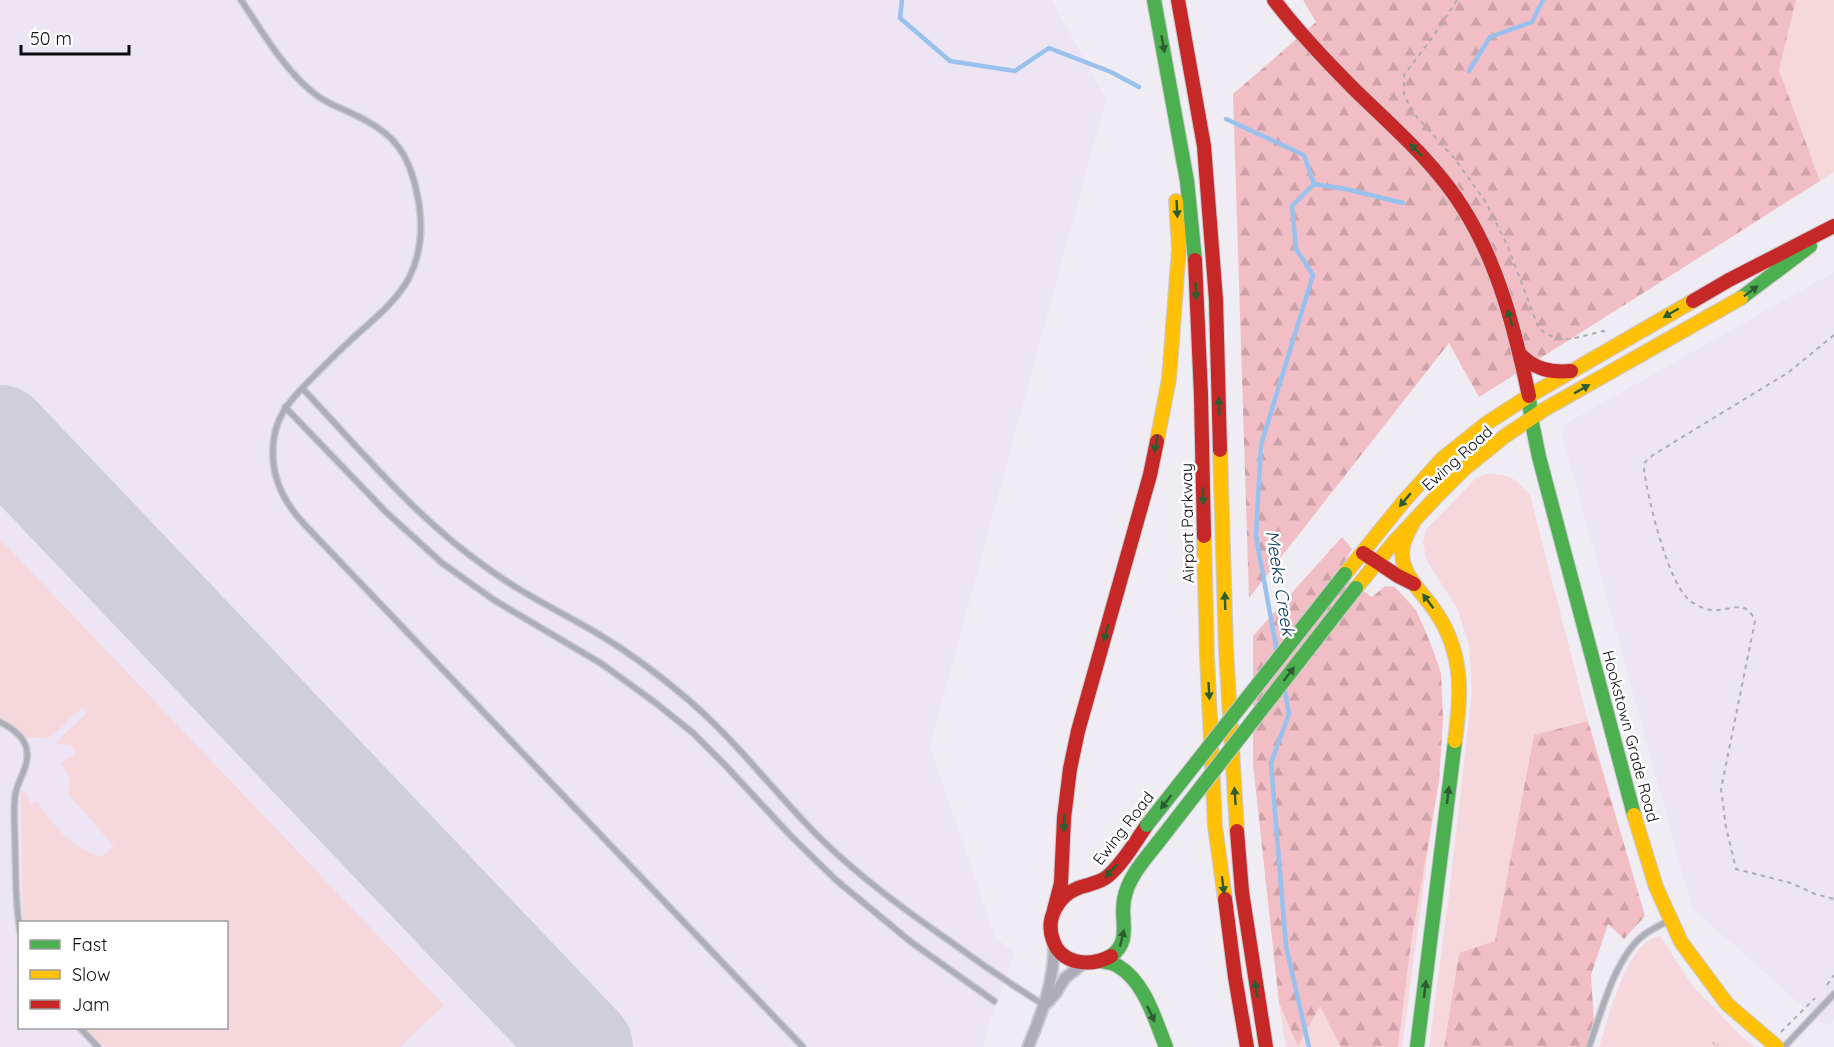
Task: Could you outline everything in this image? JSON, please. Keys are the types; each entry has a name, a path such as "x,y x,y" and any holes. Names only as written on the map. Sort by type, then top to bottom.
{"main road":[{"name":"Airport Parkway","path":"1154,0 1186,181 1195,262 1201,395 1207,656 1215,826 1233,966 1248,1047"},
{"path":"1178,0 1204,146 1216,300 1226,638 1233,780 1242,892 1266,1047"},
{"name":"Hookstown Grade Road","path":"1274,0 1296,29 1420,153 1455,196 1498,277 1529,396 1539,457 1636,821 1656,886 1681,942 1727,1004 1777,1045"},
{"path":"1166,1047 1131,977 1118,966 1100,961 1084,963 1061,953 1054,945 1050,922 1061,883 1064,818 1070,769 1078,731 1150,476 1169,379 1179,249 1170,88"},
{"name":"Ewing Road","path":"1054,910 1067,893 1102,881 1110,874 1345,574 1404,501 1442,459 1487,423 1529,396 1729,280 1834,227"},
{"name":"Ewing Road","path":"1100,961 1114,954 1121,946 1124,934 1123,909 1128,888 1135,874 1163,836 1377,562 1464,469 1531,417 1739,300 1834,227"},
{"path":"1519,353 1538,369 1548,372 1572,371"},
{"path":"1413,523 1403,545 1403,560 1414,584 1433,607 1449,638 1455,654 1459,690 1417,1047"},
{"path":"1363,553 1414,584"}],"street":[{"path":"1028,1047 1045,1005 1053,970 1054,945"},
{"path":"1045,1005 1065,978 1084,963"}],"lane":[{"path":"241,0 277,54 304,84 324,100 380,128 396,142 414,179 420,207 421,230 417,255 403,287 387,306 285,406 276,426 273,454 276,477 290,507 465,694 803,1047"},
{"path":"302,388 398,491 457,545 483,566 613,643 665,680 719,728 812,830 861,875 905,910 982,965 1045,1005"},
{"path":"285,406 386,512 442,562 502,606 602,664 657,704 693,733 790,836 836,880 917,946 994,1001"},
{"path":"0,722 20,736 28,754 17,783 14,804 19,921"},
{"path":"1589,1047 1618,967 1644,935 1671,919"},
{"path":"1777,1045 1834,994"},
{"path":"81,1029 98,1047"}],"path":[{"path":"1457,0 1404,75 1404,96 1416,116 1454,158 1485,201 1508,247 1539,329 1555,338 1571,339 1603,331 1628,338"},
{"path":"1834,335 1790,372 1653,455 1645,462 1644,471 1665,553 1674,579 1683,594 1704,608 1713,610 1744,608 1751,613 1755,621 1721,789 1726,827 1736,869 1791,883 1815,894 1834,899"},
{"path":"1826,987 1834,975"},
{"path":"1777,1045 1818,995"}],"shaded area":[{"path":"0,0 1052,0 1106,99 930,746 995,937 1015,953 987,1030 984,1047 0,1047"},
{"path":"1834,272 1834,1020 1825,1026 1692,908 1560,427"}],"green space":[{"path":"1303,0 1796,0 1779,70 1820,181 1479,397 1449,343 1249,598 1233,94 1316,22"},
{"path":"1796,0 1834,0 1834,172 1820,181 1779,70"},
{"path":"1487,474 1512,478 1530,495 1588,721 1534,735 1495,941 1459,953 1444,1047 1429,1047 1472,692 1469,645 1457,608 1427,561 1423,543 1426,530 1476,478"},
{"path":"1342,537 1352,549 1338,573 1372,597 1385,586 1395,587 1416,610 1441,673 1443,719 1439,781 1411,944 1398,1047 1341,1047 1320,1006 1298,1046 1279,1003 1253,764 1253,636"},
{"path":"0,539 444,1005 400,1047 104,1047 86,1029 228,1029 228,921 23,921 21,790 26,792 31,805 37,801 64,835 80,847 101,857 114,846 68,794 70,777 61,764 75,754 71,745 56,742 86,714 83,707 50,737 27,738 19,729 0,717"},
{"path":"1588,721 1645,916 1624,939 1608,924 1591,975 1594,1022 1590,1047 1444,1047 1459,953 1495,941 1534,735"},
{"path":"1434,810 1402,1047 1398,1047 1411,944"},
{"path":"1660,936 1692,985 1742,1037 1755,1047 1717,1047 1696,1035 1694,1047 1599,1047 1620,982 1628,966 1648,941"},
{"path":"1279,1003 1298,1045 1320,1006 1341,1047 1286,1047"},
{"path":"1696,1034 1725,1047 1694,1047"}],"waterway":[{"name":"Meeks Creek","path":"902,0 900,18 950,61 1015,71 1049,48 1111,72 1139,87"},
{"path":"1469,71 1490,37 1532,22 1543,0"},
{"name":"Meeks Creek","path":"1226,119 1304,155 1314,184 1292,206 1296,249 1313,275 1261,445 1256,536 1277,652"},
{"path":"1314,184 1403,203"},
{"name":"Meeks Creek","path":"1284,686 1289,714 1271,763 1286,946 1309,1047"}],"runway":[{"path":"0,434 584,1047"}],"traffic: fast":[{"path":"1154,0 1187,181 1195,260"},
{"path":"1741,298 1810,246"},
{"path":"1529,396 1539,457 1634,815"},
{"path":"1147,825 1345,574"},
{"path":"1163,836 1356,588"},
{"path":"1417,1047 1455,741"},
{"path":"1111,956 1121,944 1123,937 1123,908 1126,891 1140,866 1163,836"},
{"path":"1100,961 1118,966 1135,982 1148,1002 1166,1047"}],"traffic: slow":[{"path":"1157,441 1169,379 1179,249 1176,201"},
{"path":"1356,588 1394,542 1437,496 1464,469 1505,436 1545,409 1741,298"},
{"path":"1345,574 1404,501 1442,459 1487,423 1529,396 1693,301"},
{"path":"1220,450 1226,650 1237,831"},
{"path":"1413,523 1403,545 1403,561 1413,583 1441,621 1455,657 1459,693 1455,741"},
{"path":"1204,536 1215,826 1225,899"},
{"path":"1634,815 1656,887 1681,942 1727,1004 1777,1047"}],"traffic: jam":[{"path":"1178,0 1204,146 1216,300 1220,450"},
{"path":"1274,0 1324,58 1427,161 1463,208 1487,252 1496,275 1518,347 1529,396"},
{"path":"1693,301 1834,226"},
{"path":"1195,260 1204,536"},
{"path":"1519,353 1530,363 1543,369 1571,371"},
{"path":"1054,910 1061,883 1064,818 1070,769 1078,731 1150,475 1157,441"},
{"path":"1363,553 1414,584"},
{"path":"1111,956 1098,961 1084,962 1064,956 1056,948 1053,940 1052,916 1059,902 1071,892 1108,876 1147,825"},
{"path":"1237,831 1242,892 1266,1047"},
{"path":"1225,899 1247,1047"}]}
